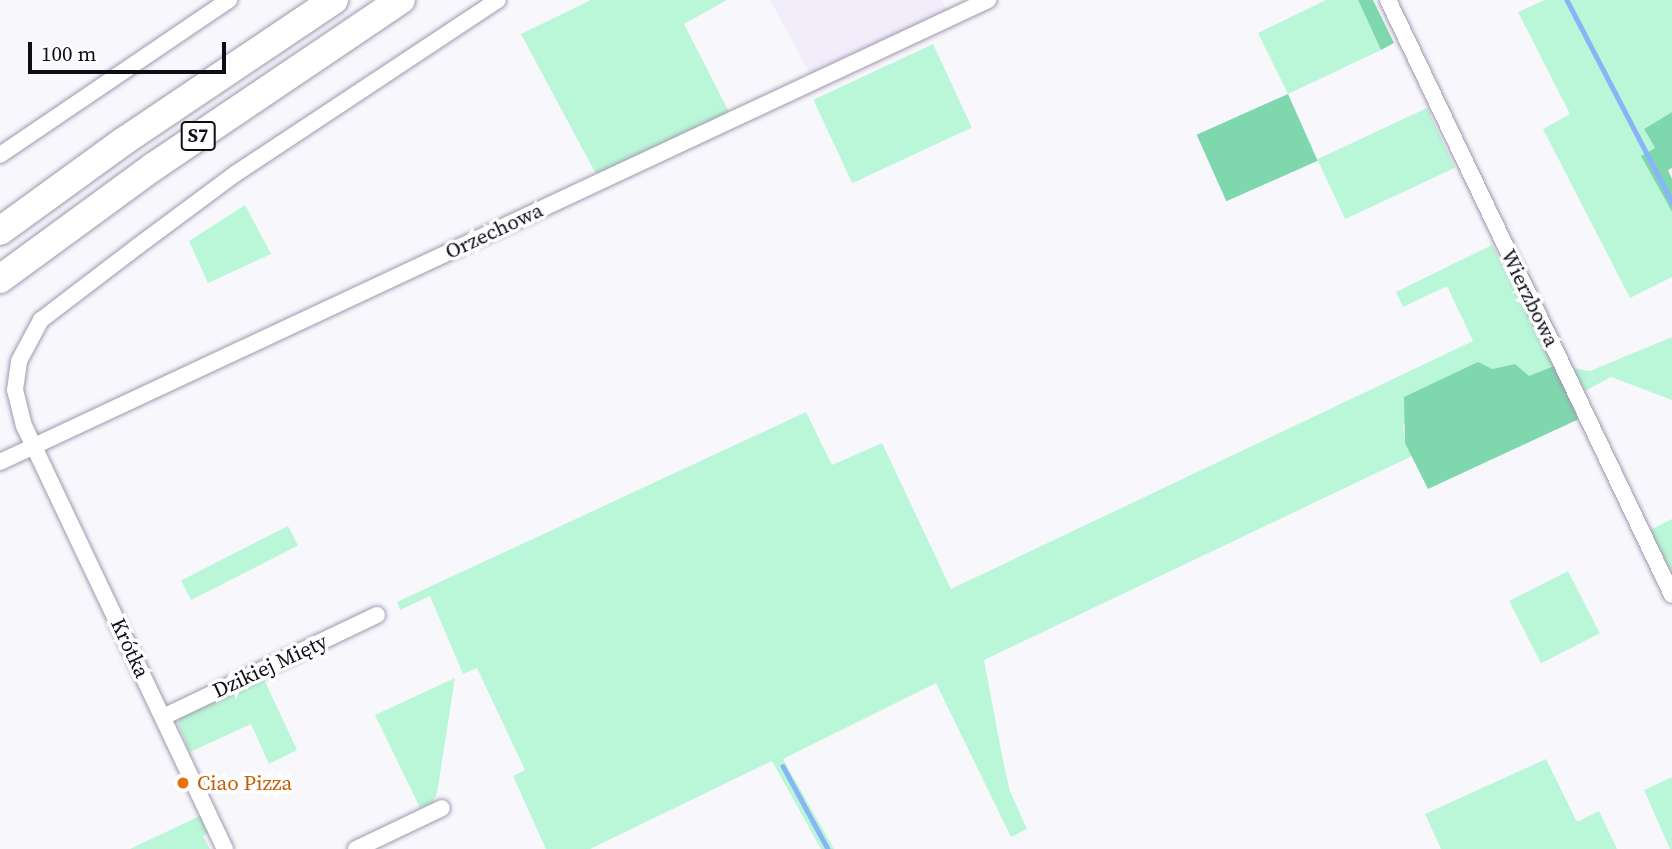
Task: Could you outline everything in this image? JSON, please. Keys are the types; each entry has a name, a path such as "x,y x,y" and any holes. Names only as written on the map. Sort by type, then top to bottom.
{"highway":[{"name":"S7","path":"0,231 124,141 334,0"},
{"name":"S7","path":"0,279 153,167 401,0"}],"street":[{"path":"0,155 229,0"},
{"name":"Krótka","path":"225,849 34,446 20,411 15,390 16,373 25,346 41,320 234,174 498,0"},
{"name":"Orzechowa","path":"0,462 988,0"},
{"name":"Wierzbowa","path":"1388,0 1672,595"},
{"name":"Dzikiej Mięty","path":"163,717 377,615"},
{"path":"356,849 442,808"}],"shaded area":[{"path":"770,0 942,0 948,12 811,76"}],"green space":[{"path":"591,0 727,0 684,24 731,116 596,174 521,34"},
{"path":"1326,0 1358,0 1381,50 1288,94 1258,33"},
{"path":"1358,0 1373,0 1394,43 1381,50"},
{"path":"1545,0 1672,0 1672,112 1644,129 1655,148 1641,156 1672,212 1672,277 1630,298 1543,129 1570,114 1518,12"},
{"path":"933,44 972,127 852,183 813,100"},
{"path":"1288,94 1318,161 1226,201 1197,135"},
{"path":"1427,108 1455,168 1345,219 1317,159"},
{"path":"1672,112 1672,168 1668,170 1672,179 1672,212 1641,156 1655,148 1644,129"},
{"path":"245,205 271,254 208,283 189,241"},
{"path":"1492,245 1554,366 1529,377 1515,364 1492,369 1403,425 1405,443 1412,456 984,660 1010,791 1027,829 1011,837 936,683 783,759 834,849 821,849 772,761 590,849 546,849 513,776 525,770 477,668 463,674 430,596 400,610 397,602 806,412 832,465 882,443 951,589 1473,341 1447,286 1403,307 1396,292"},
{"path":"1672,337 1672,400 1611,377 1585,391 1573,368 1590,371"},
{"path":"1478,362 1492,369 1515,364 1529,376 1554,366 1579,419 1428,489 1405,443 1404,397"},
{"path":"1672,519 1672,574 1650,530"},
{"path":"288,526 298,546 191,600 181,580"},
{"path":"1568,571 1600,633 1541,663 1509,601"},
{"path":"262,675 297,750 269,764 251,724 190,752 178,724 181,714"},
{"path":"455,678 437,793 432,803 420,808 375,715"},
{"path":"1546,759 1577,822 1599,811 1617,849 1441,849 1425,814"},
{"path":"1672,777 1672,849 1670,849 1644,790"},
{"path":"202,815 209,832 203,836 210,849 130,849"}],"waterway":[{"path":"1567,0 1672,202"},
{"path":"783,766 828,849"}],"place":[{"name":"Ciao Pizza","path":"183,783"}]}
